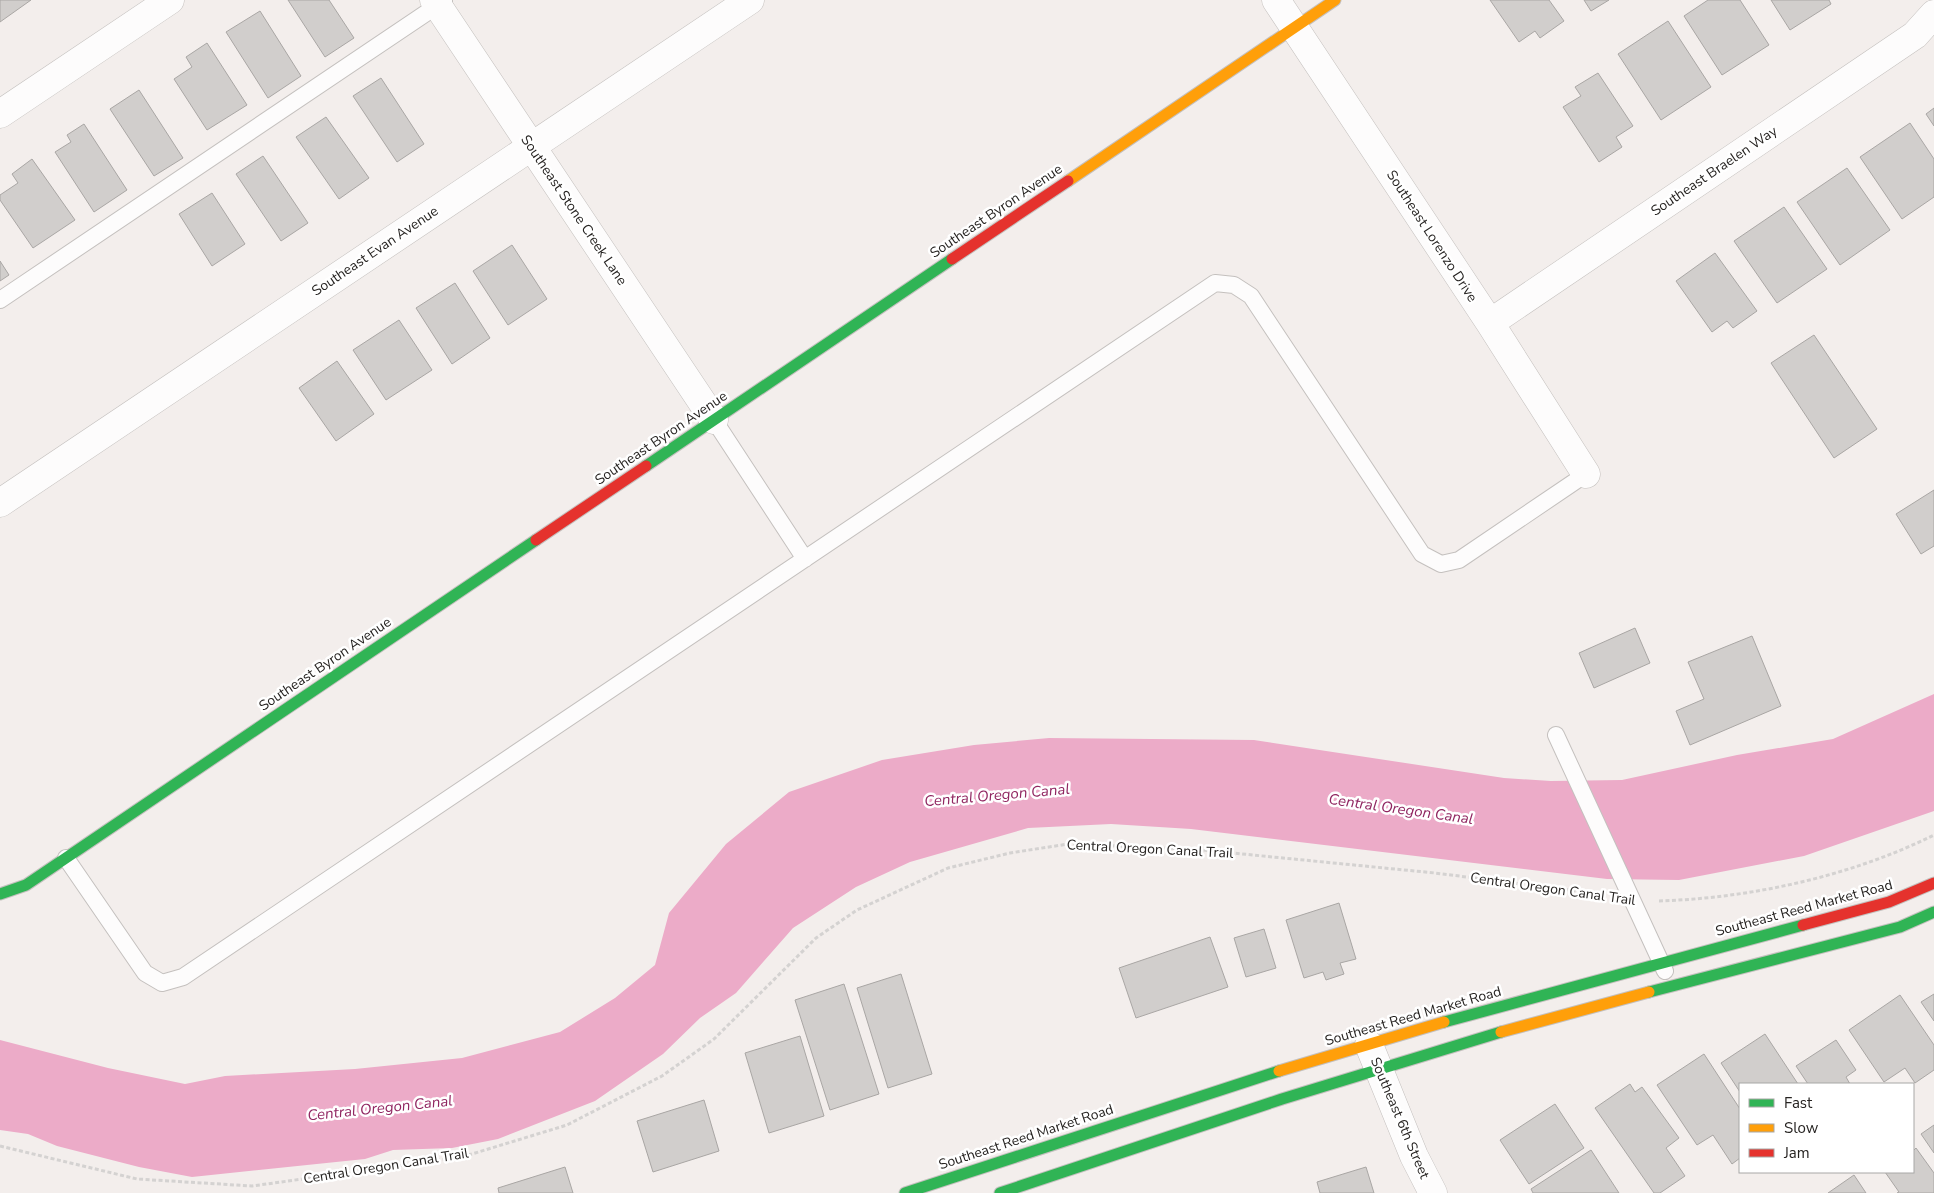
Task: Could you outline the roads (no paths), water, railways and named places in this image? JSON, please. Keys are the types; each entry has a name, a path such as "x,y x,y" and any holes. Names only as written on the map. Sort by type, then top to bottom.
{"main road":[{"name":"Southeast Byron Avenue","path":"0,894 26,885 1335,0"},
{"name":"Southeast Reed Market Road","path":"905,1193 1149,1112 1368,1043 1889,902 1934,883"},
{"path":"1000,1193 1156,1140 1377,1069 1670,985 1900,927 1934,912"}],"street":[{"path":"0,114 170,0"},
{"name":"Southeast Evan Avenue","path":"0,503 531,145 750,0"},
{"name":"Southeast Lorenzo Drive","path":"1276,0 1490,323 1586,474"},
{"name":"Southeast Stone Creek Lane","path":"439,2 531,145 714,420"},
{"name":"Southeast Braelen Way","path":"1490,323 1915,35 1934,14"},
{"name":"Southeast 6th Street","path":"1368,1043 1414,1156 1433,1193"}],"lane":[{"path":"0,300 439,2"},
{"path":"66,858 145,973 162,983 183,977 1215,283 1234,285 1251,296 1422,554 1441,564 1459,560 1586,474"},
{"path":"714,420 805,559"},
{"path":"1556,735 1662,962 1670,985"}],"water":[{"name":"Central Oregon Canal","path":"1934,694 1934,811 1804,856 1679,880 1607,879 1191,829 1111,824 1028,828 910,862 856,887 793,928 736,993 700,1018 663,1054 595,1101 498,1139 452,1148 393,1150 365,1159 192,1177 139,1167 57,1146 28,1134 0,1130 0,1040 108,1068 185,1084 225,1076 355,1069 462,1058 560,1032 615,998 655,965 669,913 726,844 789,792 882,760 974,745 1049,738 1254,740 1504,778 1551,781 1622,780 1737,755 1833,739"}]}
